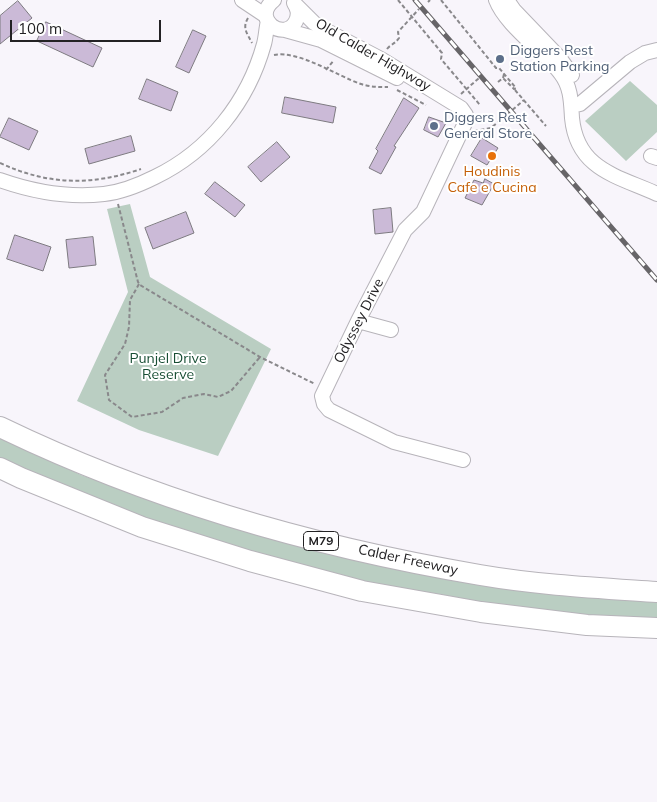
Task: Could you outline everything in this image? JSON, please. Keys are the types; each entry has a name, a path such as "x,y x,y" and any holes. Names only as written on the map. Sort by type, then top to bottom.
{"highway":[{"name":"Calder Freeway","path":"0,427 152,491 252,524 374,555 481,575 584,587 657,592"},
{"path":"0,468 142,527 250,561 362,591 491,613 588,625 657,628"}],"street":[{"path":"262,56 267,8 274,0"},
{"path":"496,0 507,18 560,73 568,86 581,130 591,150 610,167 651,191"},
{"path":"507,0 514,10 559,57 575,82 575,134 589,158 612,176 651,191"},
{"path":"0,180 56,194 86,195 115,192 145,182 165,172 198,151 228,119 242,97 262,56 283,30 294,24 297,20 298,9 293,1"},
{"name":"Old Calder Highway","path":"293,1 314,23 458,102"},
{"path":"248,4 275,28 283,30"},
{"name":"Old Calder Highway","path":"283,30 321,40 415,87 458,102"},
{"path":"574,107 630,62 645,53 657,50"},
{"name":"Odyssey Drive","path":"325,389 405,230 423,212 466,121 466,115 458,102"},
{"path":"358,321 391,330"},
{"path":"325,389 322,400 329,410 394,442 463,460"}],"path":[{"path":"398,0 442,53 441,59 480,105"},
{"path":"442,0 496,68 500,68 516,88 514,89"},
{"path":"248,4 245,28 252,42 250,50 262,56 285,54 299,57 326,70 368,86 391,87"},
{"path":"386,51 395,44 399,38 398,32 419,8"},
{"path":"326,70 336,57"},
{"path":"504,74 504,78 546,126"},
{"path":"458,102 466,90 479,78"},
{"path":"498,82 504,78"},
{"path":"395,89 426,105"},
{"path":"472,130 491,128 524,100"},
{"path":"0,162 40,178 61,180 100,180 142,169"},
{"path":"115,192 139,284 130,300 129,327 125,344 105,375 109,400 132,417 162,412 183,398 204,394 218,397 231,391 260,357"},
{"path":"139,284 260,357 325,389"}],"green space":[{"path":"630,81 657,105 657,132 626,161 585,121"},
{"name":"Punjel Drive Reserve","path":"130,204 150,277 271,349 218,456 139,430 77,401 128,292 107,209"},
{"path":"0,436 81,475 216,522 657,598 657,619 628,619 468,602 334,577 231,548 112,506 22,469 0,458"}],"building":[{"path":"18,1 32,18 0,44 0,16"},
{"path":"46,22 102,48 93,67 37,41"},
{"path":"193,30 206,36 189,73 176,67"},
{"path":"147,79 178,92 171,111 139,99"},
{"path":"285,97 336,107 333,123 282,113"},
{"path":"404,98 419,108 394,146 396,147 381,174 369,168 378,151 376,149"},
{"name":"Diggers Rest General Store","path":"429,117 446,123 438,137 424,130"},
{"path":"9,118 38,131 29,150 0,137"},
{"path":"131,136 135,151 89,164 85,149"},
{"path":"482,138 498,148 487,165 471,156"},
{"path":"277,142 290,157 261,182 248,167"},
{"path":"485,179 494,184 482,205 465,198 474,180 483,183"},
{"path":"215,182 245,205 235,217 205,194"},
{"path":"391,208 393,232 375,234 373,210"},
{"path":"186,212 194,233 153,249 145,228"},
{"path":"15,235 51,247 43,271 7,259"},
{"path":"93,237 96,265 69,268 66,240"}],"railway":[{"path":"415,0 657,280"}],"place":[{"name":"Diggers Rest Station Parking","path":"500,59"},
{"name":"Diggers Rest General Store","path":"434,126"},
{"name":"Houdinis Cafe e Cucina","path":"492,156"}]}
